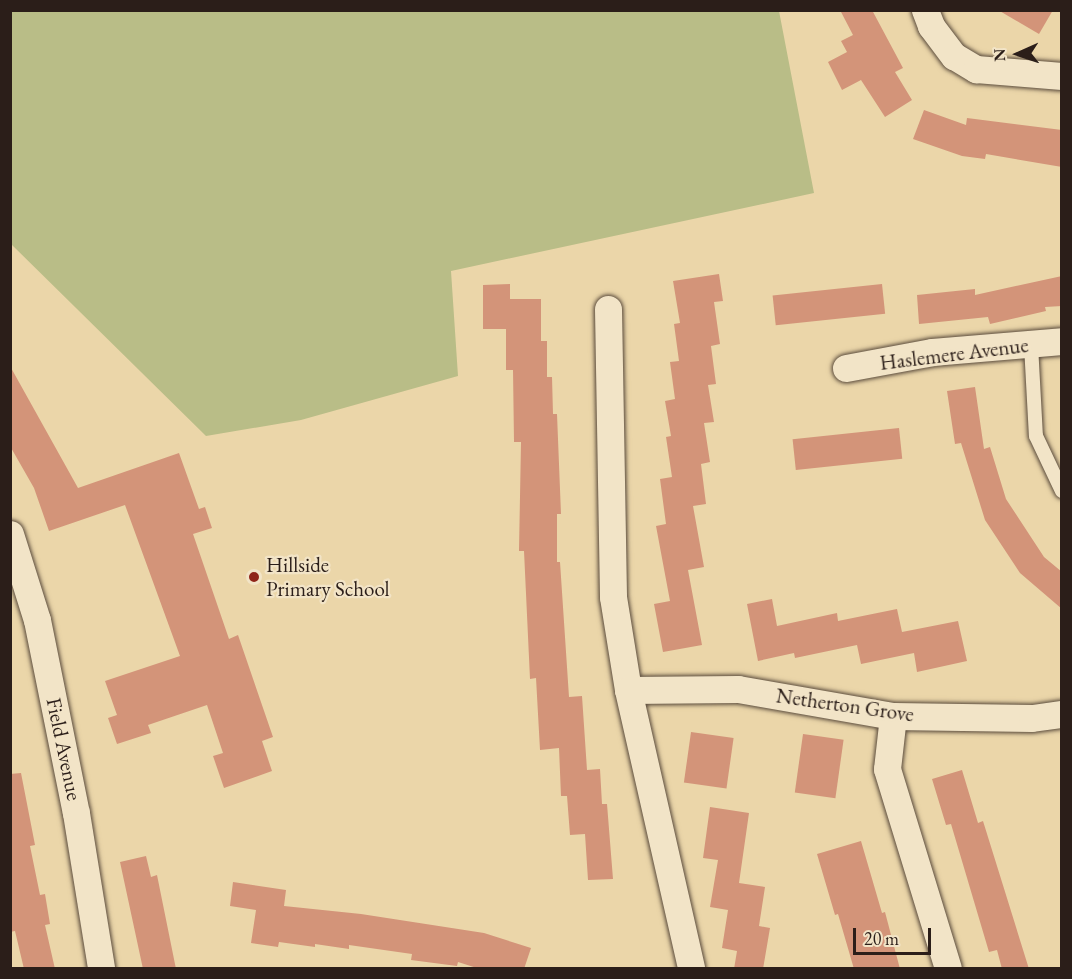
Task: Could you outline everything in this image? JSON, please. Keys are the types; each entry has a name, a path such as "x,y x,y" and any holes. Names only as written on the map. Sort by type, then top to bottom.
{"street":[{"path":"926,10 931,26 954,56 976,69 1062,76"},
{"path":"608,309 613,597 628,690 691,969"},
{"name":"Haslemere Avenue","path":"846,368 932,352 1062,341"},
{"name":"Field Avenue","path":"10,534 37,620 76,813 101,969"},
{"name":"Netherton Grove","path":"628,690 738,688 893,716 1032,718 1062,714"},
{"path":"893,716 887,769 948,969"}],"lane":[{"path":"1031,345 1036,436 1062,491"}],"green space":[{"path":"10,11 779,11 814,193 451,271 458,376 301,420 206,436 11,244"}],"building":[{"path":"840,10 872,10 903,68 895,72 912,100 885,117 861,80 842,90 828,62 847,52 841,41 853,35"},
{"path":"998,10 1053,10 1039,34"},
{"path":"924,110 966,125 967,118 1062,130 1062,167 986,154 985,159 962,156 913,139"},
{"path":"719,274 723,301 714,302 720,344 711,346 716,384 708,385 714,422 704,423 710,462 701,464 706,504 693,506 704,567 688,570 702,645 663,652 654,604 670,601 656,526 666,524 660,479 672,477 666,437 671,436 665,401 675,399 670,362 679,361 674,324 680,323 673,281"},
{"path":"1062,276 1062,306 1045,307 1046,311 990,324 988,317 919,324 917,295 975,289 975,295"},
{"path":"510,284 510,299 541,299 541,341 547,341 547,377 552,377 553,414 557,414 561,514 557,514 557,562 560,562 569,697 582,696 587,770 600,769 602,804 607,804 613,879 588,880 585,834 570,835 567,796 561,796 559,748 540,750 536,678 530,679 524,551 519,551 521,442 514,442 513,370 506,370 506,329 483,329 483,285"},
{"path":"882,284 885,314 776,325 773,295"},
{"path":"10,366 78,488 179,453 199,509 205,507 212,528 193,534 229,639 238,635 273,737 262,741 272,771 224,788 213,756 223,753 207,705 148,725 151,733 117,744 108,718 117,715 105,681 180,656 125,505 49,531 34,488 10,446"},
{"path":"975,387 984,449 990,447 1006,499 1044,557 1062,572 1062,609 1020,573 985,520 961,443 955,444 947,391"},
{"path":"899,428 902,459 796,470 793,439"},
{"path":"772,599 777,626 837,613 838,621 897,609 902,632 958,621 967,661 917,672 914,653 861,664 857,645 795,658 794,653 758,661 747,604"},
{"path":"691,732 734,738 726,788 684,783"},
{"path":"803,734 844,740 835,798 795,792"},
{"path":"962,770 978,823 983,821 1029,969 1002,969 997,950 989,952 951,824 946,825 932,779"},
{"path":"21,773 35,845 30,846 40,895 45,894 50,924 45,925 55,969 24,969 15,931 10,932 10,774"},
{"path":"710,807 749,813 739,883 765,887 759,926 770,928 763,969 734,969 737,951 722,948 728,910 710,907 718,860 703,858"},
{"path":"861,841 882,913 885,912 900,969 854,969 838,914 835,915 817,854"},
{"path":"146,856 151,877 157,875 176,969 143,969 120,862"},
{"path":"233,882 286,890 284,906 361,914 484,933 531,948 524,969 480,969 458,962 457,966 411,960 412,954 349,945 349,949 315,944 315,947 279,942 278,947 251,943 256,910 230,906"}],"place":[{"name":"Hillside Primary School","path":"254,577"}]}
